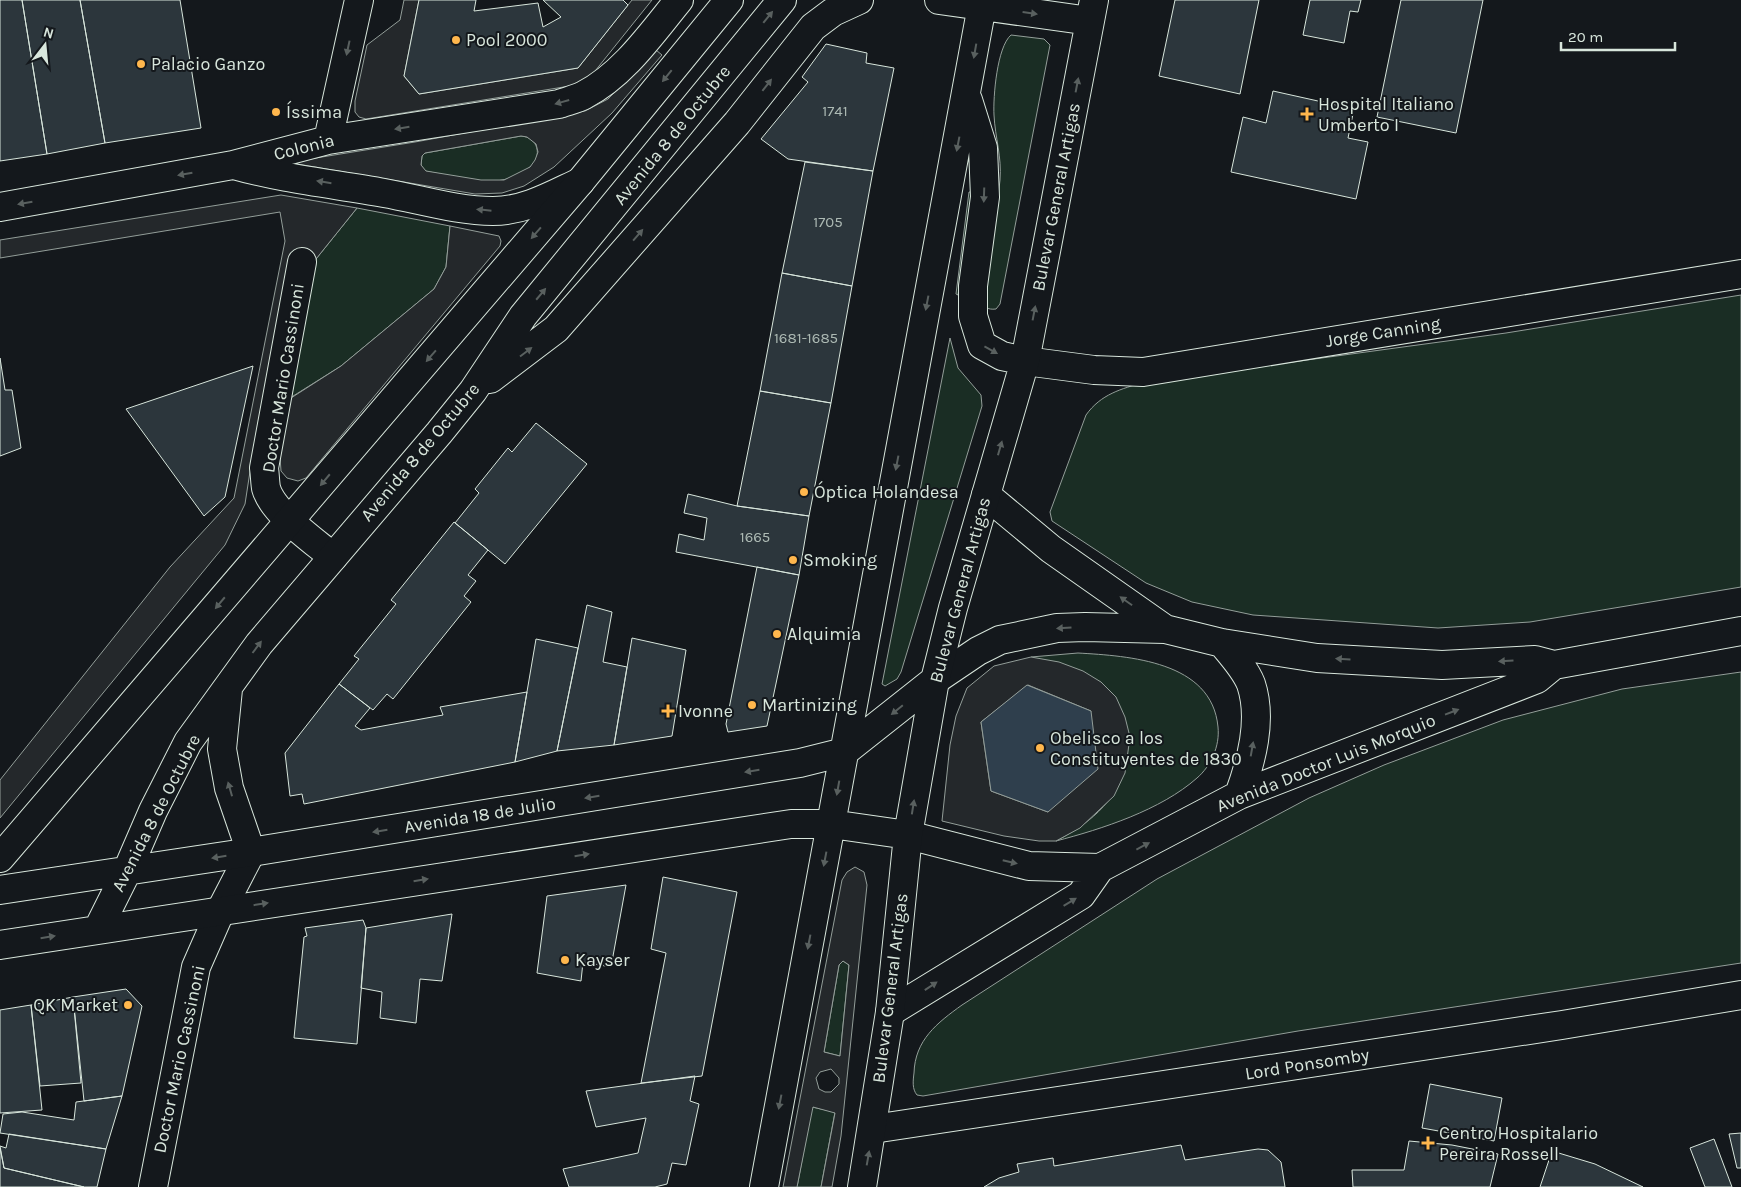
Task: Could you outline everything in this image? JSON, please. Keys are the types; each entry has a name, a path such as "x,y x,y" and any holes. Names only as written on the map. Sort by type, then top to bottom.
{"main road":[{"path":"328,140 359,0"},
{"name":"Colonia","path":"0,207 233,165 328,140 559,104 584,95 605,81 647,38 679,0"},
{"path":"0,858 580,182 729,0"},
{"name":"Avenida 8 de Octubre","path":"98,929 152,811 188,742 258,644 473,391 523,316 782,0"},
{"path":"473,391 556,329 737,124 813,27 833,12 859,0"},
{"path":"939,0 1092,11"},
{"path":"764,1187 967,96 982,3"},
{"name":"Bulevar General Artigas","path":"862,1187 873,1129 890,1012 908,836 935,680 953,608 1025,361 1092,11"},
{"name":"Jorge Canning","path":"967,96 983,148 985,197 973,286 973,316 982,345 1002,356 1094,370 1143,372 1741,274"},
{"path":"233,165 268,175 494,211 533,204 580,182"},
{"name":"Doctor Mario Cassinoni","path":"302,262 264,468 266,489 275,505 333,557"},
{"name":"Avenida Doctor Luis Morquio","path":"986,495 1051,549 1165,629"},
{"name":"Avenida Doctor Luis Morquio","path":"935,680 978,651 1000,640 1057,628 1085,626 1165,629 1222,643 1317,658 1442,665 1535,660 1554,665 1741,631"},
{"path":"1222,643 1239,664 1251,684 1255,710 1254,747 1238,796"},
{"name":"Avenida Doctor Luis Morquio","path":"890,1012 1081,895 1100,868 1238,796 1537,679 1554,665"},
{"name":"Avenida 18 de Julio","path":"0,890 251,852 800,763 844,752 935,680"},
{"path":"228,687 222,749 229,788 251,852"},
{"path":"0,945 782,826 831,824 908,836"},
{"name":"Avenida Doctor Luis Morquio","path":"908,836 1029,866 1100,868"},
{"name":"Doctor Mario Cassinoni","path":"153,1187 196,966 221,910 251,852"},
{"name":"Lord Ponsomby","path":"873,1129 1562,1025 1741,995"}],"green space":[{"path":"1011,35 1044,39 1050,45 1000,304 996,309 990,309 986,308 981,300 1000,180 994,97 1002,50"},
{"path":"521,136 527,137 535,143 537,148 536,158 530,167 517,175 505,179 485,181 464,179 425,171 421,165 422,156 425,153"},
{"path":"969,192 972,192 958,295 956,294"},
{"path":"357,208 450,226 446,267 434,289 341,366 290,398 316,259"},
{"path":"1741,295 1741,587 1530,622 1438,628 1253,615 1192,602 1146,583 1052,521 1050,512 1086,415 1105,397 1128,387 1145,382 1506,333"},
{"path":"950,338 958,368 981,395 982,406 901,672 897,679 885,686 882,684"},
{"path":"1078,653 1143,660 1165,666 1185,675 1201,688 1212,705 1218,727 1218,741 1214,755 1202,773 1166,800 1130,817 1092,831 1056,841 1082,825 1103,807 1119,784 1129,755 1031,657"},
{"path":"1741,672 1741,963 1298,1031 923,1096 915,1093 913,1079 918,1051 929,1033 962,1005 1157,879 1309,798 1384,765 1503,720 1622,689"},
{"path":"843,961 849,965 840,1056 824,1052 839,965"},
{"path":"812,1107 835,1112 821,1187 797,1187"}],"shaded area":[{"path":"404,0 419,0 404,76 419,94 578,68 632,0 652,0 587,81 576,85 366,119 359,117 355,112 355,101 367,45 400,20"},
{"path":"656,50 662,55 612,113 554,167 524,186 502,193 475,194 297,164 297,161 585,111 608,99","holes":["521,136 527,137 536,144 538,152 535,160 530,167 504,180 481,180 426,171 421,165 422,156 425,153"]},
{"path":"281,195 357,208 316,259 291,398 341,366 434,289 446,267 450,226 499,236 500,246 306,478 298,481 287,478 281,471 280,457 253,452 245,504 225,545 0,818 0,780 170,567 234,498 285,241 280,212 0,258 0,240"},
{"path":"1031,657 1059,662 1083,671 1101,682 1116,697 1125,717 1130,737 1125,773 1114,796 1080,828 1056,841 1039,841 1004,836 942,821 950,745 956,716 967,688 994,666","holes":["1028,685 1091,711 1048,812 991,791 981,722"]},
{"path":"855,867 864,872 867,885 841,1136 832,1187 821,1187 835,1113 813,1107 797,1187 783,1187 842,880 847,872","holes":["843,961 849,965 840,1056 824,1052 839,965","831,1069 839,1078 839,1084 831,1092 825,1092 819,1089 816,1078 820,1072"]}],"water":[{"path":"1027,685 1091,711 1098,769 1048,812 991,791 981,722"}],"building":[{"path":"0,0 22,0 47,154 0,161"},
{"path":"22,0 80,0 105,143 47,154"},
{"name":"Palacio Ganzo","path":"80,0 180,0 201,128 105,143"},
{"path":"419,0 476,0 474,11 538,3 543,27 561,17 543,0 623,0 628,5 578,68 419,94 404,76"},
{"path":"1175,0 1259,0 1240,94 1159,76"},
{"path":"1310,0 1361,0 1358,12 1350,11 1344,43 1303,35"},
{"path":"1401,0 1483,0 1456,133 1377,117"},
{"path":"826,44 867,53 866,63 894,68 873,171 788,159 761,139 808,82 802,77"},
{"path":"1273,91 1354,109 1348,138 1368,142 1356,199 1231,172 1243,117 1266,123"},
{"path":"805,162 873,171 852,286 782,273"},
{"path":"782,273 852,286 831,403 760,391"},
{"path":"0,358 5,390 12,390 21,448 0,456"},
{"path":"253,366 225,497 204,516 126,409"},
{"path":"760,391 831,403 809,516 737,506"},
{"path":"536,423 587,464 505,564 455,523 479,493 475,489 508,448 512,452"},
{"path":"688,494 737,506 809,516 799,575 676,552 679,534 704,540 707,518 684,513"},
{"path":"454,522 488,550 468,575 476,581 464,596 471,602 393,699 387,694 373,710 339,684 359,659 354,656 396,604 391,600"},
{"path":"757,567 799,575 767,726 728,732 726,724"},
{"path":"587,605 612,612 603,662 627,667 614,745 557,751"},
{"path":"632,638 686,650 672,736 614,745"},
{"path":"536,639 578,648 557,751 515,762"},
{"path":"339,684 370,708 355,726 361,730 443,715 440,707 527,692 515,762 304,804 302,794 290,796 285,753"},
{"path":"663,877 737,892 702,1076 641,1083 666,953 651,949"},
{"path":"626,885 611,967 583,962 581,981 537,973 547,896"},
{"path":"452,914 442,981 420,979 416,1023 380,1018 382,992 361,988 366,928"},
{"path":"363,920 366,928 357,1044 294,1038 304,937 307,936 305,928"},
{"path":"126,989 142,1006 122,1096 84,1101 73,997"},
{"path":"73,997 81,1083 40,1086 31,1005"},
{"path":"31,1005 42,1110 0,1113 0,1010"},
{"path":"695,1076 690,1101 699,1104 686,1165 672,1163 667,1184 655,1187 569,1187 563,1169 638,1153 646,1118 596,1127 586,1091"},
{"path":"1430,1084 1502,1098 1494,1141 1422,1128"},
{"path":"122,1096 106,1149 0,1133 3,1114 22,1112 74,1120 76,1102"},
{"path":"1741,1133 1741,1168 1737,1168 1729,1134"},
{"path":"9,1134 106,1149 97,1187 84,1187 4,1168 0,1146 6,1148"},
{"path":"1714,1139 1732,1187 1705,1187 1690,1148"},
{"path":"1409,1141 1452,1145 1498,1154 1490,1187 1353,1187 1352,1170 1404,1170"},
{"path":"1181,1145 1185,1160 1258,1149 1268,1150 1281,1162 1285,1187 984,1187 999,1178 1019,1172 1017,1164 1053,1158 1054,1166"},
{"path":"0,1148 4,1168 84,1187 0,1187"},
{"path":"1552,1151 1595,1164 1643,1187 1540,1187"}],"place":[{"name":"Pool 2000","path":"456,40"},
{"name":"Palacio Ganzo","path":"141,64"},
{"name":"Íssima","path":"276,112"},
{"name":"Hospital Italiano Umberto I","path":"1307,114"},
{"name":"Óptica Holandesa","path":"804,492"},
{"name":"Smoking","path":"793,560"},
{"name":"Alquimia","path":"777,634"},
{"name":"Martinizing","path":"752,705"},
{"name":"Ivonne","path":"668,711"},
{"name":"Obelisco a los Constituyentes de 1830","path":"1040,748"},
{"name":"Kayser","path":"565,960"},
{"name":"QK Market","path":"128,1005"},
{"name":"Centro Hospitalario Pereira Rossell","path":"1428,1143"}]}
